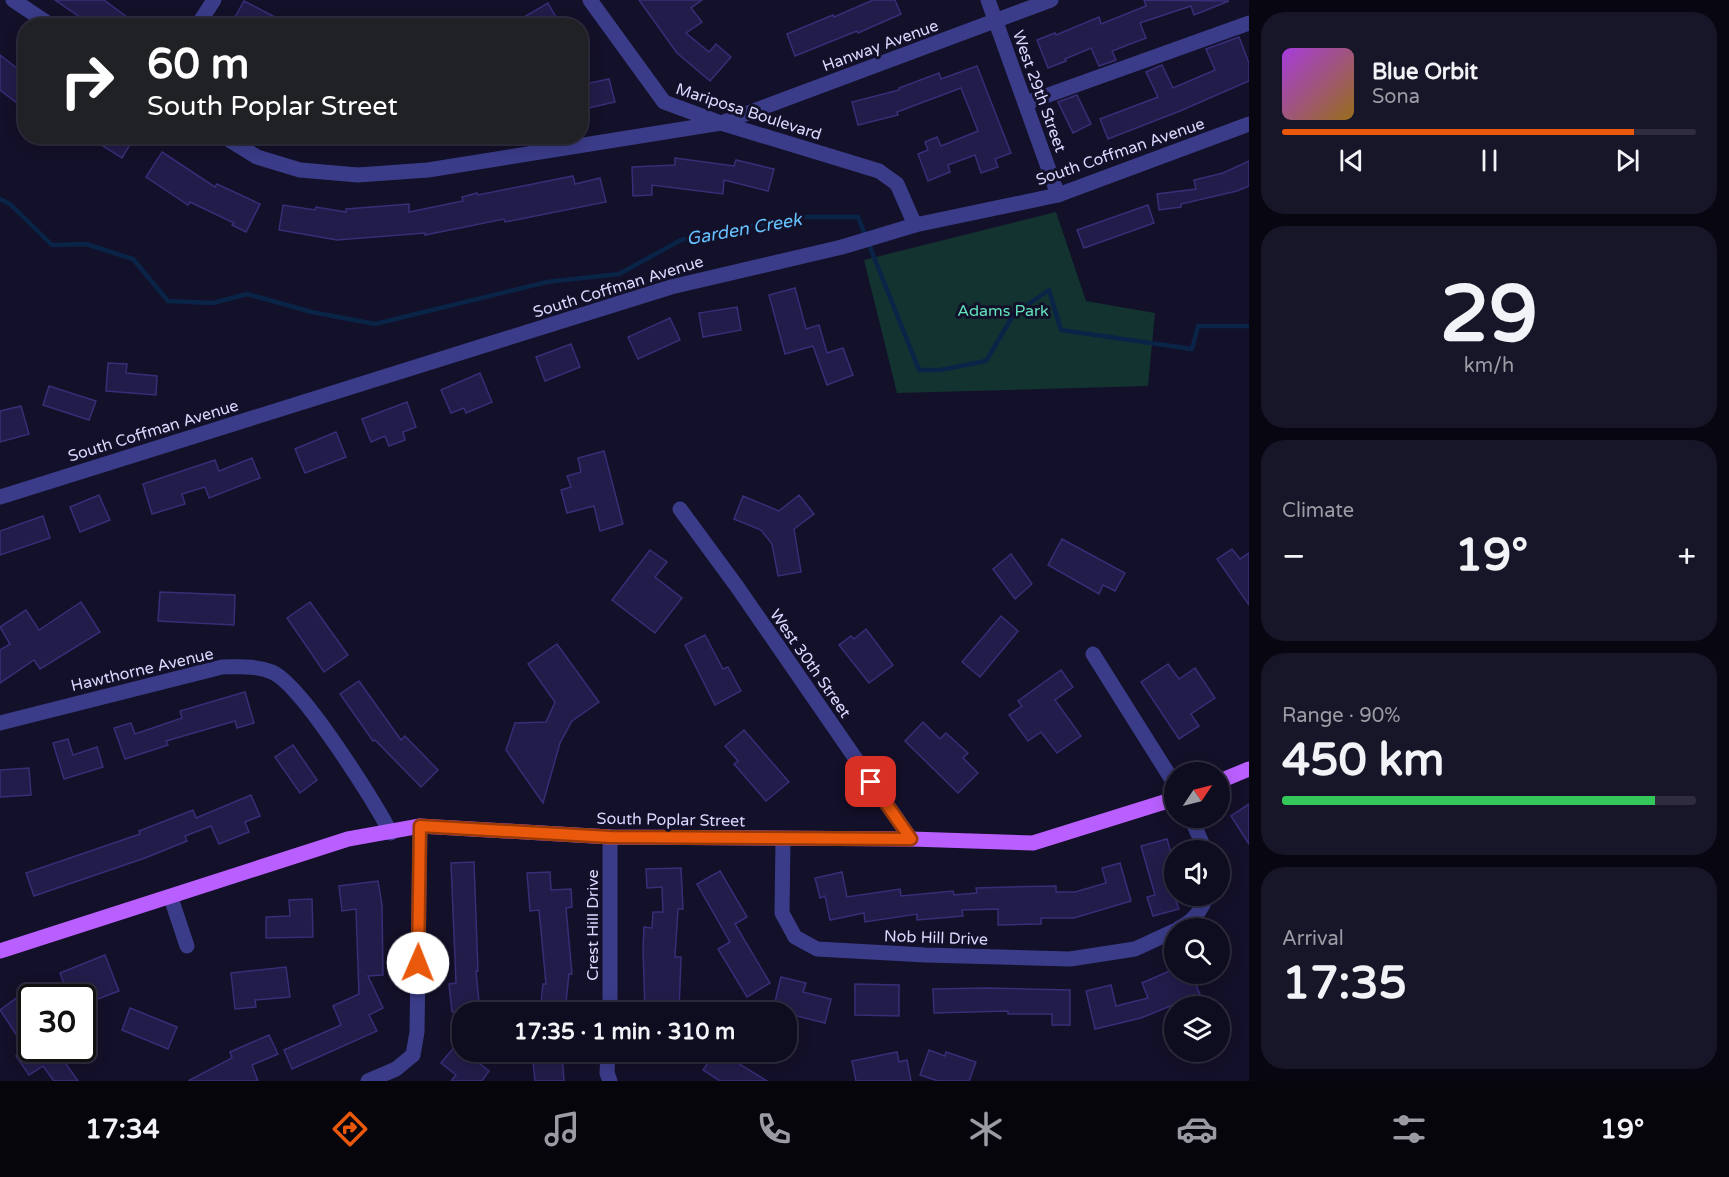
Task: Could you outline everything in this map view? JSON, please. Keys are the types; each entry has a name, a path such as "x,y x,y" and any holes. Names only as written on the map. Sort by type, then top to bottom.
{"main road":[{"path":"1230,777 1249,769"},
{"name":"South Poplar Street","path":"0,951 171,898 348,839 420,826 610,837 911,839 1033,843 1164,802"}],"street":[{"path":"13,0 40,18"},
{"path":"202,18 214,0"},
{"name":"Mariposa Boulevard","path":"590,0 664,102 721,123 879,171 897,184 915,225"},
{"name":"West 29th Street","path":"988,0 1058,195"},
{"name":"Hanway Avenue","path":"721,123 1051,0"},
{"path":"1026,103 1249,23"},
{"path":"236,144 257,157 300,170 358,175 428,170 721,123"},
{"name":"South Coffman Avenue","path":"0,497 671,286 842,247 915,225 1058,195 1249,124"},
{"name":"West 30th Street","path":"680,509 738,588 911,839"},
{"path":"1093,654 1164,767"},
{"name":"Hawthorne Avenue","path":"0,723 222,668 253,667 273,672 301,698 374,802 391,833"},
{"path":"368,1081 396,1069 413,1054 417,1032 420,826"},
{"name":"Crest Hill Drive","path":"610,837 610,1002"},
{"name":"Nob Hill Drive","path":"783,839 782,913 795,937 817,949 925,956 1070,959 1135,949 1164,936"},
{"path":"171,898 187,946"},
{"path":"1194,918 1203,906"},
{"path":"608,1062 607,1073 610,1081"}],"green space":[{"name":"Adams Park","path":"1056,212 1086,301 1155,313 1148,386 897,393 864,260"}],"building":[{"path":"55,0 104,0 128,18 81,18"},
{"path":"639,0 702,0 691,8 702,22 686,33 709,52 716,44 731,57 710,81 677,53"},
{"path":"873,0 895,0 901,14 858,33 857,31 795,56 787,34"},
{"path":"1144,0 1229,1 1194,15 1191,6 1140,23 1146,38 1112,51 1116,60 1099,66 1091,48 1048,68 1037,40 1055,33 1056,35 1099,17 1101,24 1146,6"},
{"path":"244,1 277,18 235,18"},
{"path":"548,3 556,18 525,18"},
{"path":"1239,37 1249,63 1249,81 1108,139 1100,119 1158,97 1146,72 1162,65 1173,88 1215,70 1206,49"},
{"path":"0,55 18,69 18,104 0,90"},
{"path":"977,66 1011,153 995,159 998,167 981,173 975,155 948,165 950,172 928,181 918,154 928,150 925,142 937,137 941,146 978,131 961,88 897,112 898,115 858,125 852,102 899,90 899,88 939,73 941,79"},
{"path":"609,79 615,102 588,108 588,83"},
{"path":"1077,95 1091,124 1073,133 1058,102"},
{"path":"100,144 130,144 122,158"},
{"path":"162,152 215,187 217,184 260,204 246,232 232,225 234,223 190,202 188,205 146,177"},
{"path":"675,158 734,166 736,160 774,169 768,191 724,180 723,194 652,185 652,195 633,196 632,167 675,165"},
{"path":"1249,161 1249,186 1181,204 1181,207 1159,210 1157,194 1196,189 1194,180 1223,173"},
{"path":"573,176 575,184 600,178 606,202 425,235 425,233 337,240 279,230 283,205 346,212 346,209 409,204 409,212 463,201 462,197 477,193 478,195"},
{"path":"1148,205 1154,223 1084,248 1077,230"},
{"path":"795,288 806,329 819,325 827,353 843,348 853,375 827,385 813,346 785,354 769,295"},
{"path":"737,307 741,330 703,337 699,313"},
{"path":"670,318 680,340 638,359 628,337"},
{"path":"571,344 580,367 545,381 536,357"},
{"path":"108,363 127,364 126,373 157,376 156,395 106,391"},
{"path":"480,373 492,402 466,413 464,408 451,413 441,390"},
{"path":"49,386 96,401 89,420 43,405"},
{"path":"407,402 416,427 403,432 405,440 389,446 385,436 371,442 362,419"},
{"path":"21,406 29,434 0,442 0,411"},
{"path":"336,432 346,457 305,473 295,449"},
{"path":"604,451 623,524 600,531 594,506 567,513 561,490 571,487 567,476 581,472 578,458"},
{"path":"252,458 260,478 209,498 205,487 182,494 185,504 152,514 143,484 215,460 219,471"},
{"path":"99,495 110,520 80,532 70,507"},
{"path":"799,495 814,514 794,529 801,572 778,576 772,544 761,530 734,519 743,496 779,511"},
{"path":"43,516 50,538 0,555 0,531"},
{"path":"1062,539 1125,573 1115,591 1103,585 1099,594 1048,565"},
{"path":"1232,549 1240,559 1249,553 1249,605 1217,559"},
{"path":"650,550 667,562 655,577 682,598 655,633 612,600"},
{"path":"1011,554 1032,584 1015,599 993,569"},
{"path":"160,592 235,595 234,625 158,621"},
{"path":"81,602 100,632 40,669 34,660 0,683 0,650 10,644 0,627 26,610 39,630"},
{"path":"310,602 348,655 324,672 287,618"},
{"path":"1001,616 1018,631 980,677 962,662"},
{"path":"866,629 893,665 869,683 839,645 851,636 854,639"},
{"path":"705,635 723,669 728,667 741,691 715,705 685,645"},
{"path":"557,644 599,702 572,721 560,743 543,803 506,750 515,723 546,722 555,702 528,664"},
{"path":"1168,664 1179,679 1195,668 1215,698 1191,714 1199,726 1179,739 1141,682"},
{"path":"1061,670 1073,687 1055,700 1081,736 1057,753 1041,732 1028,741 1009,715 1022,706 1018,701"},
{"path":"359,681 401,740 405,736 438,770 421,787 375,740 373,741 340,694"},
{"path":"245,692 254,723 237,728 235,721 166,741 168,745 125,759 114,728 131,723 135,734 182,718 180,711"},
{"path":"923,722 940,739 946,733 968,753 963,758 978,773 958,793 905,741"},
{"path":"744,730 789,782 766,801 734,764 738,761 725,746"},
{"path":"68,739 73,755 97,747 103,767 64,779 53,743"},
{"path":"293,745 317,780 300,793 275,757"},
{"path":"29,768 31,795 0,797 0,770"},
{"path":"251,795 260,816 245,822 249,832 219,844 211,826 185,836 187,841 145,858 34,896 26,873 140,834 139,831 193,810 196,818"},
{"path":"1249,804 1249,844 1231,816"},
{"path":"1167,839 1164,840 1164,906 1178,906 1179,909 1153,916 1147,897 1155,895 1141,846"},
{"path":"474,862 478,971 476,971 479,1002 452,1002 452,1012 449,984 456,983 451,863"},
{"path":"1120,863 1131,901 1074,918 1041,918 1041,924 998,925 998,909 962,910 963,916 917,920 917,914 865,922 864,913 830,920 825,896 820,898 815,878 842,872 847,897 900,889 901,896 953,891 954,895 977,893 976,888 1010,887 1056,886 1056,892 1075,892 1106,883 1102,868"},
{"path":"681,868 683,909 678,909 675,957 681,957 679,1002 645,1002 644,927 652,928 653,912 663,912 662,887 647,888 646,869"},
{"path":"720,871 747,917 735,924 770,983 747,997 718,949 730,942 697,884"},
{"path":"550,872 551,890 571,889 572,907 566,908 572,974 569,974 566,1002 541,1002 543,984 546,984 539,910 530,911 527,873"},
{"path":"378,881 382,905 383,975 368,976 383,1008 369,1015 377,1031 292,1069 284,1050 341,1025 333,1006 359,994 356,909 342,911 339,886"},
{"path":"312,899 313,937 266,938 266,917 290,916 289,900"},
{"path":"105,955 119,991 96,1000 96,984 64,984 60,973"},
{"path":"286,967 290,997 255,1000 256,1007 235,1009 231,973"},
{"path":"1164,973 1164,984 1196,984 1200,994 1164,996 1164,1009 1141,1018 1095,1029 1086,991 1111,985 1116,1006 1148,998 1142,983"},
{"path":"781,977 806,983 803,992 831,999 825,1023 797,1016 797,1002 775,1002"},
{"path":"855,984 899,985 899,1016 855,1015"},
{"path":"933,989 1070,990 1070,1025 1052,1025 1052,1014 1008,1014 1008,1011 934,1013"},
{"path":"18,997 18,1037 0,1010"},
{"path":"130,1008 177,1027 168,1049 122,1030"},
{"path":"269,1035 278,1054 252,1065 258,1081 188,1081 232,1058 230,1052"},
{"path":"452,1050 452,1062 478,1062 489,1071 482,1081 451,1081 456,1075 441,1063"},
{"path":"929,1050 945,1056 946,1052 976,1062 969,1081 938,1081 920,1075"},
{"path":"897,1052 899,1062 907,1060 911,1081 856,1081 852,1061"},
{"path":"20,1062 65,1062 78,1081 54,1081 43,1066 29,1075"},
{"path":"533,1062 563,1062 564,1081 535,1081"},
{"path":"708,1062 736,1062 767,1081 720,1081 703,1070"}],"waterway":[{"name":"Garden Creek","path":"0,199 10,204 52,245 86,244 133,259 168,301 213,303 247,294 312,312 375,324 547,282 619,274 681,240 797,217 858,217 919,370 940,370 986,361 1014,314 1049,290 1061,330 1192,349 1198,326 1249,326"}],"route":[{"path":"418,963 420,826 610,837 911,839 871,782"}]}
